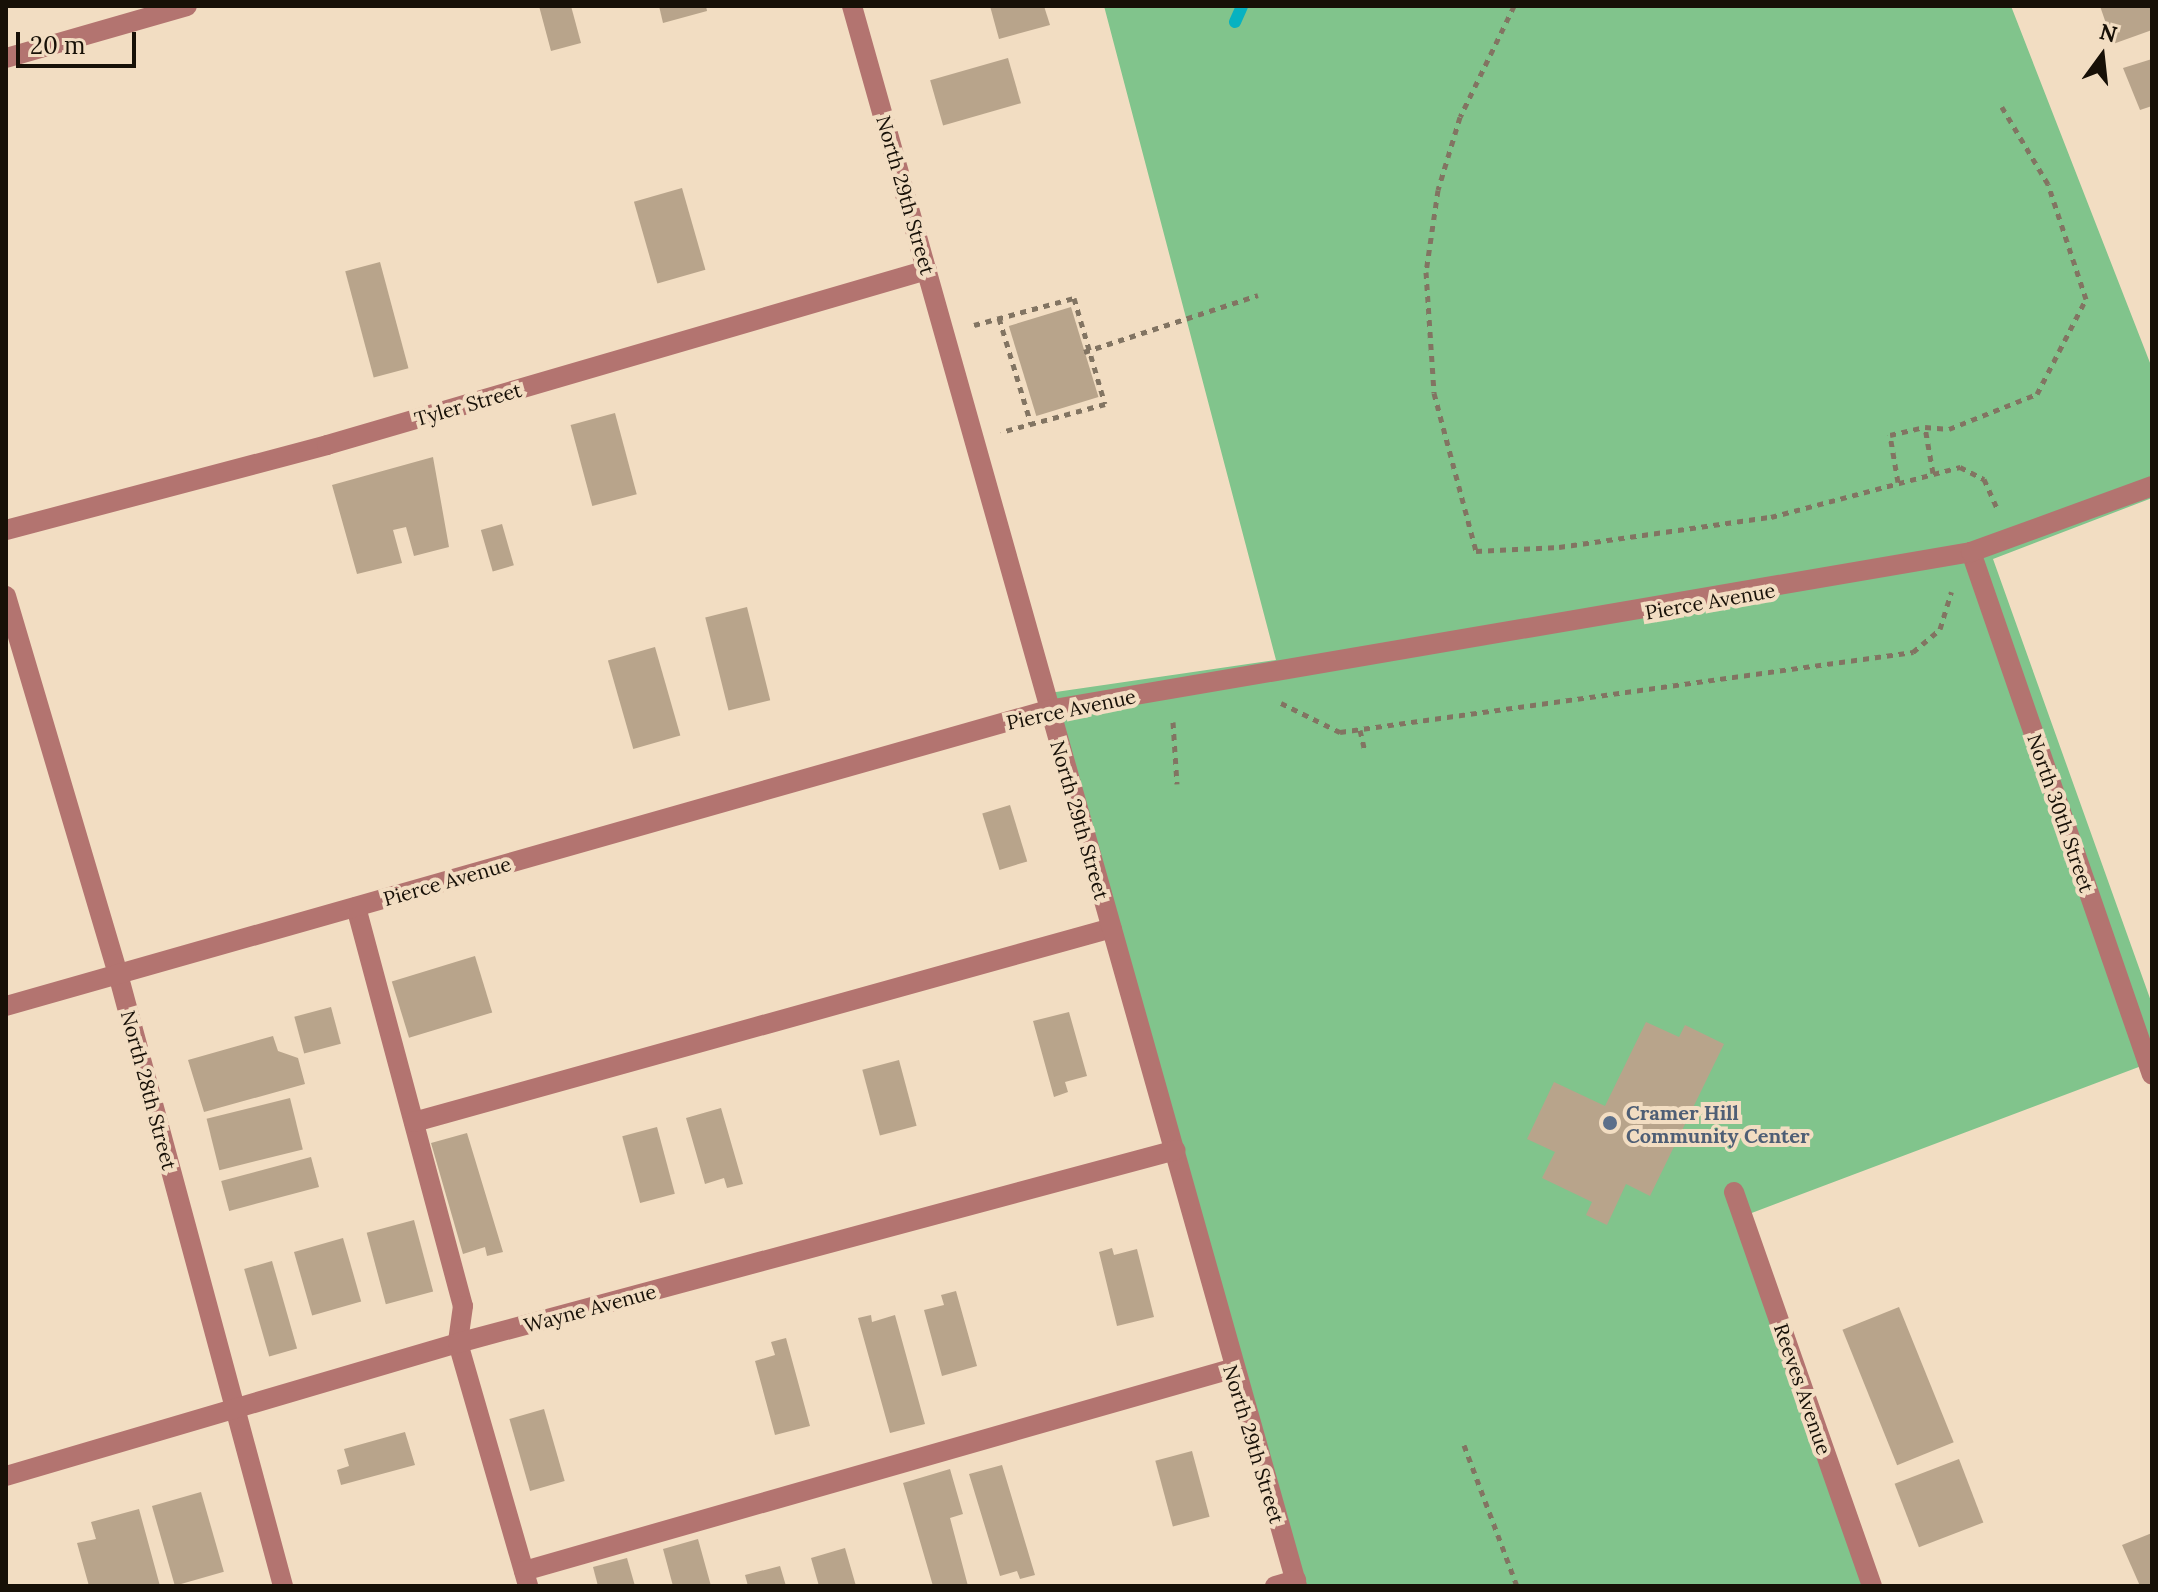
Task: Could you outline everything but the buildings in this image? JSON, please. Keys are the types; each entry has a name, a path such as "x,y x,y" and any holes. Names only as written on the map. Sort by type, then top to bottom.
{"street":[{"path":"6,58 187,6"},
{"name":"North 29th Street","path":"852,6 1048,710 1176,1150 1231,1369 1297,1583"},
{"name":"Tyler Street","path":"6,530 342,441 927,270"},
{"name":"Pierce Avenue","path":"6,1006 1048,710 1971,552 2152,486"},
{"name":"North 30th Street","path":"1971,552 2152,1075"},
{"name":"North 28th Street","path":"6,596 118,974 283,1586"},
{"path":"356,907 463,1306 458,1343 526,1579 1231,1369"},
{"path":"414,1122 1112,928"},
{"name":"Wayne Avenue","path":"6,1476 458,1343 1176,1150"},
{"name":"Reeves Avenue","path":"1734,1192 1872,1586"},
{"path":"1275,1586 1297,1583"}],"path":[{"path":"1514,6 1460,117 1438,190 1426,272 1432,382 1476,551 1559,547 1771,517 1960,467 1984,479 2007,537"},
{"path":"1898,482 1890,435 1925,427 1949,429 2037,394 2086,299 2048,184 2002,107"},
{"path":"1087,351 1258,295"},
{"path":"936,300 961,298 977,341"},
{"path":"973,325 1074,298 1105,404 1000,432 996,417"},
{"path":"999,318 1031,424"},
{"path":"1925,427 1933,473"},
{"path":"1268,706 1283,703 1340,732 1913,652 1940,629 1952,598 1949,555"},
{"path":"1177,784 1168,723 1183,720"},
{"path":"1360,730 1365,752"},
{"path":"1464,1445 1517,1586"}],"green space":[{"path":"1104,6 2011,6 2152,368 2152,498 1993,559 2152,1004 2152,1062 1749,1214 1873,1586 1298,1586 1049,693 1276,660"}],"waterway":[{"path":"1235,22 1242,6"}],"place":[{"name":"Cramer Hill Community Center","path":"1610,1123"}]}
